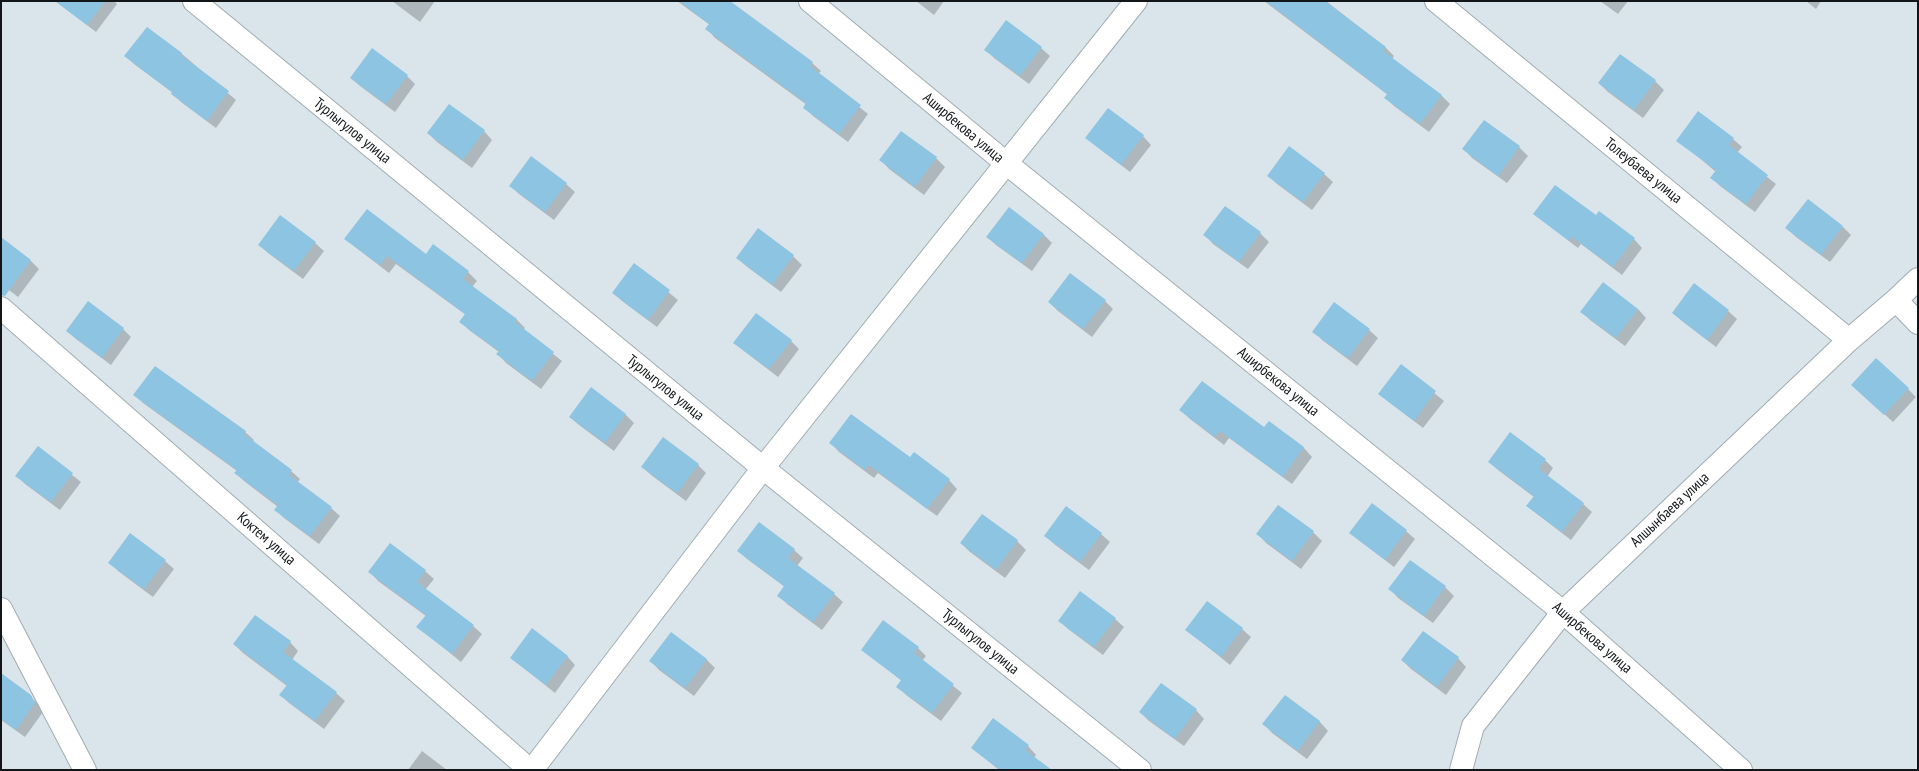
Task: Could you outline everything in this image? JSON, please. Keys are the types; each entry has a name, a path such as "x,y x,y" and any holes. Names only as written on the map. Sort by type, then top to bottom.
{"street":[{"name":"Турлыгулов улица","path":"194,1 763,468 1140,770"},
{"name":"Аширбекова улица","path":"810,1 1006,163 1563,612 1741,770"},
{"path":"531,770 763,468 1136,1"},
{"name":"Толеубаева улица","path":"1436,1 1849,340"},
{"name":"Алшынбаева улица","path":"1460,770 1473,726 1563,612 1849,340 1896,300 1918,278"},
{"path":"1896,300 1918,323"},
{"name":"Коктем улица","path":"1,308 531,770"},
{"path":"1,609 85,770"}],"building":[{"path":"55,1 105,1 87,25"},
{"path":"679,1 730,1 813,62 810,66 861,105 839,134 803,108 806,103 705,29 709,24"},
{"path":"1266,1 1325,1 1386,47 1383,51 1442,95 1420,124 1384,98 1387,94"},
{"path":"1006,20 1042,47 1020,76 984,50"},
{"path":"147,27 229,91 207,121 124,56"},
{"path":"372,48 408,75 386,104 350,78"},
{"path":"1620,54 1656,80 1634,110 1598,83"},
{"path":"449,104 485,130 463,160 427,133"},
{"path":"1108,108 1144,135 1121,165 1085,138"},
{"path":"1698,111 1734,138 1729,145 1768,175 1746,204 1710,178 1716,170 1676,141"},
{"path":"1484,120 1520,146 1498,176 1462,149"},
{"path":"901,131 937,157 915,187 879,160"},
{"path":"1289,146 1325,173 1303,202 1267,176"},
{"path":"531,156 567,183 545,212 509,186"},
{"path":"1555,185 1596,215 1599,211 1635,238 1613,267 1572,237 1569,241 1533,214"},
{"path":"1808,199 1843,226 1821,255 1785,228"},
{"path":"1225,206 1261,232 1239,262 1203,235"},
{"path":"1009,207 1044,234 1022,263 986,237"},
{"path":"367,209 426,254 433,244 469,271 463,279 517,319 515,322 554,352 532,381 496,354 499,351 459,322 465,314 387,256 380,265 344,239"},
{"path":"280,215 316,242 294,271 258,245"},
{"path":"758,228 794,255 772,285 736,258"},
{"path":"1,237 31,260 5,296 1,295"},
{"path":"634,263 670,290 648,320 612,293"},
{"path":"1070,273 1106,300 1083,329 1048,302"},
{"path":"1603,282 1638,309 1616,338 1580,312"},
{"path":"1694,283 1729,310 1707,340 1672,313"},
{"path":"88,301 124,328 102,358 66,331"},
{"path":"1334,302 1370,329 1348,358 1312,332"},
{"path":"756,313 792,340 769,369 733,343"},
{"path":"1876,358 1909,388 1884,415 1851,385"},
{"path":"1401,364 1436,391 1414,421 1378,394"},
{"path":"155,366 246,431 244,434 292,470 289,475 332,507 310,536 274,510 278,505 234,473 237,470 133,395"},
{"path":"1202,381 1264,427 1269,421 1304,447 1283,477 1220,431 1215,437 1179,410"},
{"path":"591,387 626,414 605,443 569,417"},
{"path":"851,414 910,457 914,452 950,479 927,509 869,465 865,470 829,443"},
{"path":"1510,432 1546,459 1539,469 1584,503 1562,532 1526,506 1534,496 1488,462"},
{"path":"663,437 699,464 677,493 641,467"},
{"path":"38,446 73,473 51,502 15,476"},
{"path":"1372,503 1407,530 1385,560 1349,533"},
{"path":"1278,505 1314,531 1292,561 1256,534"},
{"path":"1066,506 1102,533 1080,562 1044,536"},
{"path":"982,514 1018,540 996,570 960,543"},
{"path":"759,522 795,549 788,558 835,593 813,622 777,596 784,586 737,551"},
{"path":"130,533 166,560 144,589 108,563"},
{"path":"390,543 426,570 417,582 474,625 452,654 416,627 426,615 368,572"},
{"path":"1410,560 1446,586 1424,616 1388,589"},
{"path":"1080,591 1116,618 1094,647 1058,621"},
{"path":"1207,601 1243,628 1221,657 1185,630"},
{"path":"255,615 291,641 283,652 337,692 315,721 279,695 287,685 233,644"},
{"path":"883,620 919,647 914,653 954,684 932,713 896,687 901,680 861,650"},
{"path":"532,628 568,656 546,685 510,658"},
{"path":"1423,631 1459,657 1437,687 1401,660"},
{"path":"671,632 707,659 685,688 649,661"},
{"path":"1,673 31,695 35,703 16,730 1,719"},
{"path":"1161,683 1197,709 1175,739 1139,712"},
{"path":"1285,695 1320,721 1298,751 1262,724"},
{"path":"993,718 1029,745 1025,750 1052,770 1000,770 971,748"}]}
